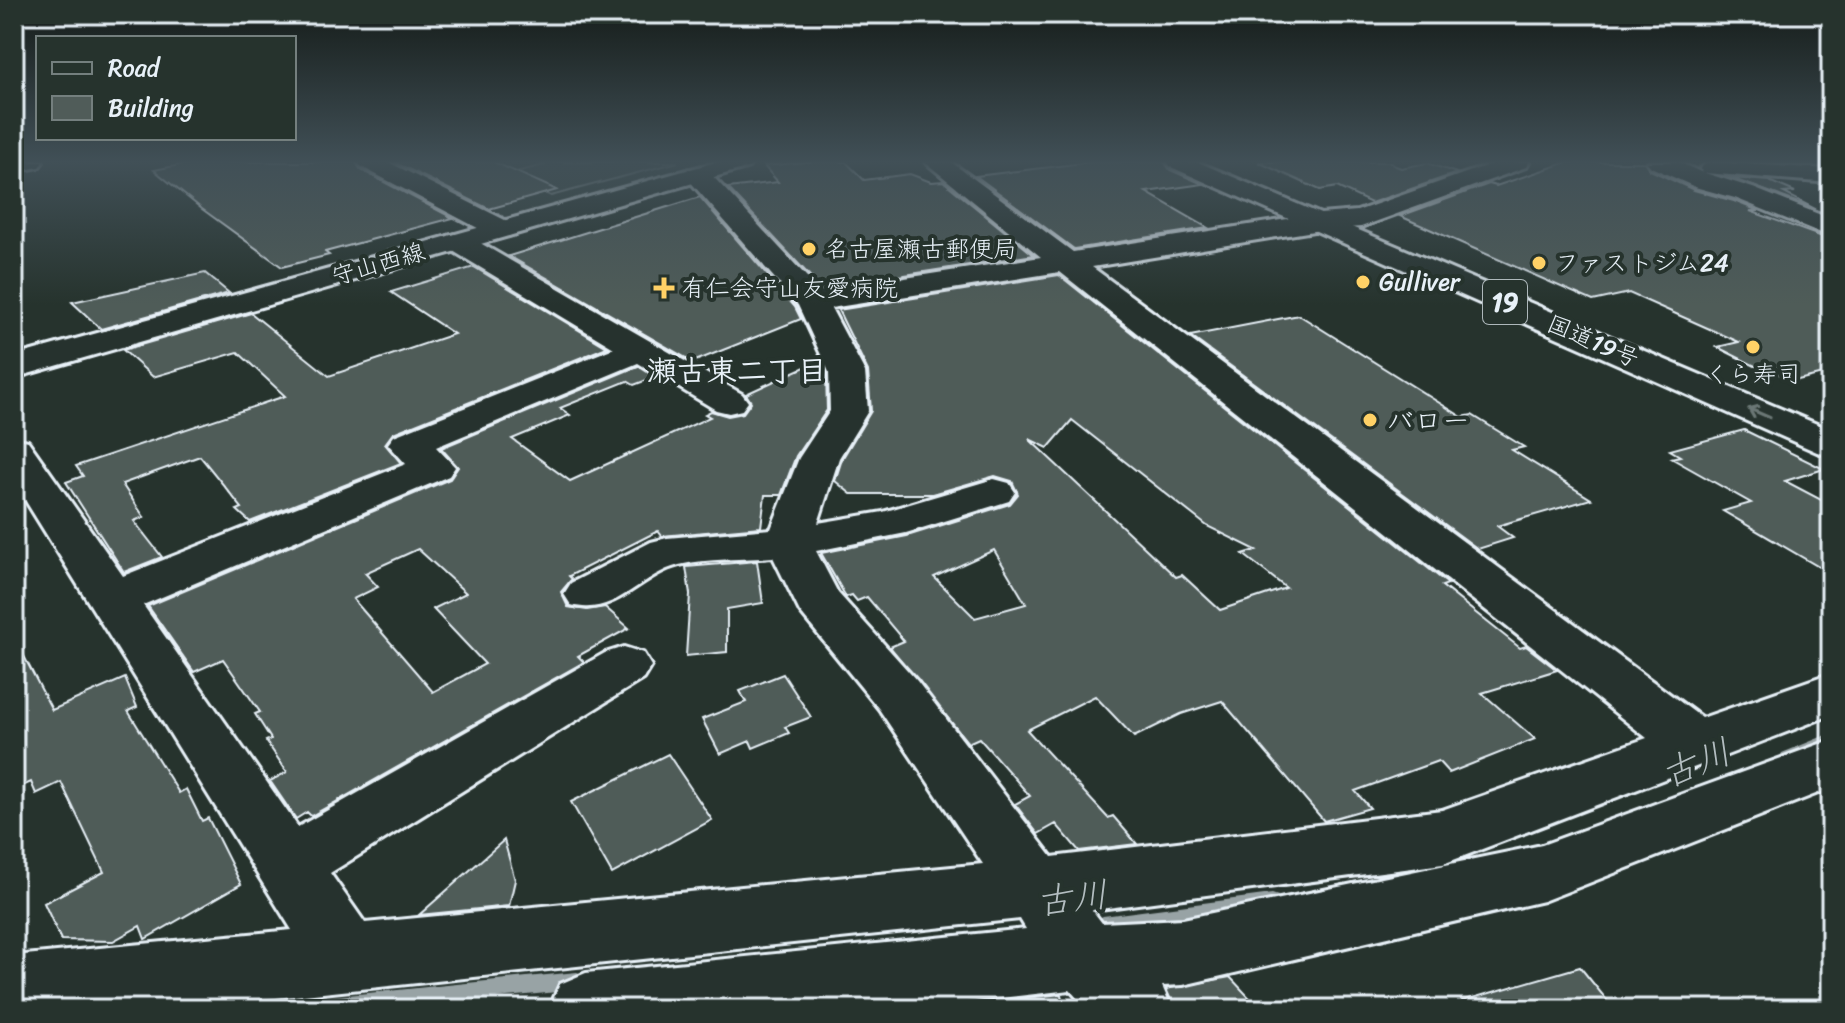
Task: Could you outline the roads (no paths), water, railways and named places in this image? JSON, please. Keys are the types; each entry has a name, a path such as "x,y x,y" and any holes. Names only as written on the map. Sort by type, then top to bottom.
{"main road":[{"path":"463,210 501,229"},
{"name":"守山西線","path":"14,367 570,210"},
{"path":"729,210 812,302 847,372 849,411 819,458 789,542 817,601 898,695 1061,923 1135,1009"},
{"path":"999,210 1695,744"},
{"name":"国道19号","path":"1291,210 1831,444"},
{"name":"国道19号","path":"1339,210 1831,415"},
{"path":"812,302 1320,222 1361,219 1387,210"},
{"path":"1780,210 1831,229"},
{"path":"1802,220 1831,220"},
{"path":"458,242 729,402"},
{"path":"112,599 434,467 408,444 640,350"},
{"path":"14,450 347,955"},
{"path":"588,594 667,552 789,542 890,524 994,492"},
{"path":"288,865 624,666"},
{"path":"586,1009 1061,923 1443,837 1831,693"},
{"path":"14,991 347,955 1061,923 1183,952 1543,873 1831,763"}],"waterway":[{"name":"古川","path":"1787,757 1831,738"},
{"name":"古川","path":"1103,924 1272,901"},
{"name":"古川","path":"298,1009 577,981"}],"place":[{"name":"名古屋瀬古郵便局","path":"809,249"},
{"name":"ファストジム24","path":"1539,263"},
{"name":"Gulliver","path":"1363,282"},
{"name":"有仁会守山友愛病院","path":"664,288"},
{"name":"くら寿司","path":"1753,347"},
{"name":"バロー","path":"1370,420"}],"district":[{"name":"瀬古東二丁目","path":"737,371"}]}
